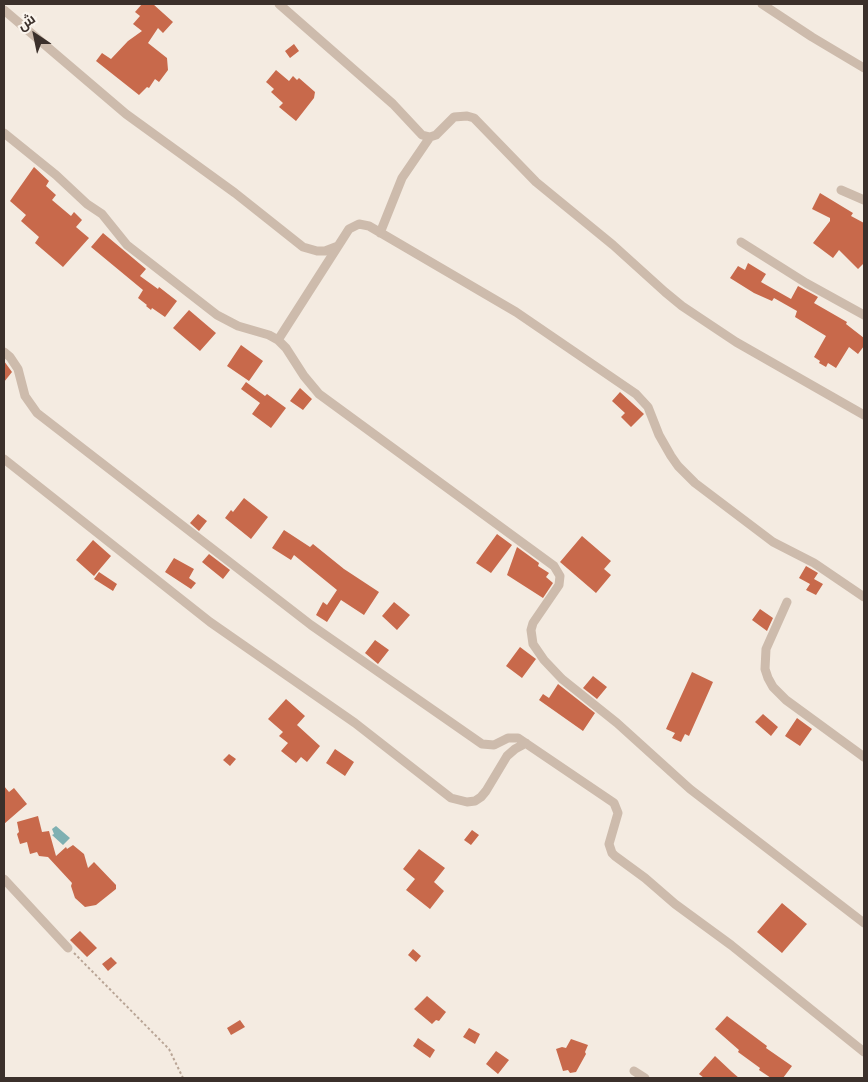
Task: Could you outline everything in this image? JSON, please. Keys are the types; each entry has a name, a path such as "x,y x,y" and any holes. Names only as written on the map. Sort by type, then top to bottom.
{"street":[{"path":"279,4 393,104 419,132 430,138"},
{"path":"762,4 864,68"},
{"path":"4,10 126,114 235,193 303,247 317,252 339,245"},
{"path":"380,233 402,178 430,138 436,135 454,117 460,115 474,118 536,182 613,245 682,306 736,342 864,415"},
{"path":"4,132 56,175 87,204 102,214 127,245 217,316 238,326 269,335 278,340 286,348 304,376 319,394 557,568 560,576 559,585 537,616 531,630 531,637 536,650 553,670 572,688 618,723 690,789 864,923"},
{"path":"841,190 864,200"},
{"path":"278,340 349,229 359,224 369,226 516,312 636,394 648,408 671,456 682,471 695,483 773,542 809,560 864,597"},
{"path":"741,242 806,283 864,315"},
{"path":"4,352 18,369 25,396 37,413 311,626 482,744 494,746 511,737 518,738 616,806 618,813 609,844 616,856 864,1052"},
{"path":"4,459 210,622 355,723 451,798 467,802 481,797 507,756 526,743"},
{"path":"787,602 766,649 765,669 768,678 773,687 786,700 864,757"},
{"path":"4,879 68,948"},
{"path":"634,1071 645,1078"}],"path":[{"path":"68,948 172,1052 176,1067 183,1078"}],"water":[{"path":"56,826 70,838 63,845 52,835 54,834 52,829"}],"building":[{"path":"142,4 153,4 173,22 163,33 158,28 148,43 167,58 168,70 159,82 155,79 149,88 147,87 139,95 96,61 102,53 111,59 128,41 142,31 133,24 140,16 135,12"},
{"path":"294,44 299,51 290,58 285,51"},
{"path":"276,70 289,81 293,76 297,80 299,78 315,92 314,98 296,121 279,107 283,103 271,92 274,89 266,82"},
{"path":"34,167 49,181 46,186 56,195 52,200 71,216 74,212 82,220 76,227 89,238 63,267 35,243 39,237 21,221 26,215 10,201"},
{"path":"820,193 853,213 851,216 864,223 864,263 858,269 839,250 833,258 813,243 830,221 830,218 812,209"},
{"path":"103,233 146,269 140,276 158,289 159,287 177,301 165,317 146,306 138,298 143,290 91,247"},
{"path":"748,263 766,274 761,282 791,299 798,286 818,297 814,303 847,322 846,324 864,338 864,346 858,354 849,347 836,368 828,363 826,367 819,363 820,361 814,357 826,336 795,317 797,311 774,298 772,301 754,293 730,278 738,266 745,270"},
{"path":"189,310 216,333 200,351 173,328"},
{"path":"241,345 263,361 249,381 227,366"},
{"path":"4,361 12,372 4,382"},
{"path":"246,382 286,408 271,428 252,414 260,403 241,389"},
{"path":"300,388 312,399 303,410 290,401"},
{"path":"620,392 644,414 631,427 621,417 625,413 612,401"},
{"path":"244,498 268,517 251,539 225,518 231,510 233,512"},
{"path":"198,514 207,521 199,531 190,523"},
{"path":"284,530 310,547 313,544 344,569 379,592 364,615 341,600 327,622 316,615 323,602 327,605 337,590 294,555 291,560 272,548"},
{"path":"497,534 512,545 491,573 476,563"},
{"path":"582,536 611,561 604,569 611,575 596,593 560,562"},
{"path":"93,540 111,556 94,576 76,560"},
{"path":"517,547 539,563 538,566 549,573 546,577 553,583 543,598 507,575"},
{"path":"209,554 230,570 223,579 202,562"},
{"path":"174,558 194,569 189,578 196,583 191,589 165,572"},
{"path":"806,566 818,573 814,579 823,584 816,595 806,590 810,584 799,578"},
{"path":"99,572 117,584 113,591 94,579"},
{"path":"394,602 410,615 397,630 382,616"},
{"path":"760,609 773,618 767,631 752,620"},
{"path":"375,640 389,650 378,664 365,653"},
{"path":"520,647 536,659 522,678 506,666"},
{"path":"692,672 713,682 689,736 685,734 681,742 672,738 675,733 666,729"},
{"path":"593,676 607,687 597,699 583,688"},
{"path":"558,684 595,713 583,731 539,700 543,694 549,698"},
{"path":"286,699 305,716 297,725 320,746 307,762 301,757 296,763 281,751 288,743 279,736 283,732 268,719"},
{"path":"763,714 778,727 771,736 755,722"},
{"path":"797,718 812,729 800,746 785,736"},
{"path":"335,749 354,762 345,776 326,763"},
{"path":"229,754 236,759 230,766 223,760"},
{"path":"4,786 9,792 14,788 27,804 4,824"},
{"path":"38,816 42,832 49,831 56,856 66,847 67,849 73,845 84,854 88,868 94,862 116,885 116,889 96,905 85,907 75,898 71,886 72,883 48,857 39,856 37,852 30,854 27,842 20,844 17,834 19,832 17,822"},
{"path":"472,830 479,835 471,845 464,840"},
{"path":"419,849 445,868 434,882 444,891 430,909 406,890 415,879 403,869"},
{"path":"782,903 807,924 782,953 757,932"},
{"path":"80,931 97,948 87,957 70,940"},
{"path":"413,949 421,956 416,962 408,955"},
{"path":"111,957 117,963 108,971 102,964"},
{"path":"427,996 446,1012 439,1021 436,1020 432,1024 414,1009"},
{"path":"727,1016 767,1046 766,1048 792,1066 783,1078 771,1078 759,1070 760,1068 738,1052 739,1050 715,1029"},
{"path":"240,1020 245,1027 231,1035 227,1028"},
{"path":"469,1028 480,1034 475,1044 463,1037"},
{"path":"418,1038 435,1050 430,1058 413,1046"},
{"path":"571,1039 588,1045 586,1054 576,1072 570,1073 568,1070 563,1071 556,1049 566,1048"},
{"path":"496,1051 509,1060 498,1074 486,1064"},
{"path":"715,1056 739,1078 704,1078 699,1074"}]}
